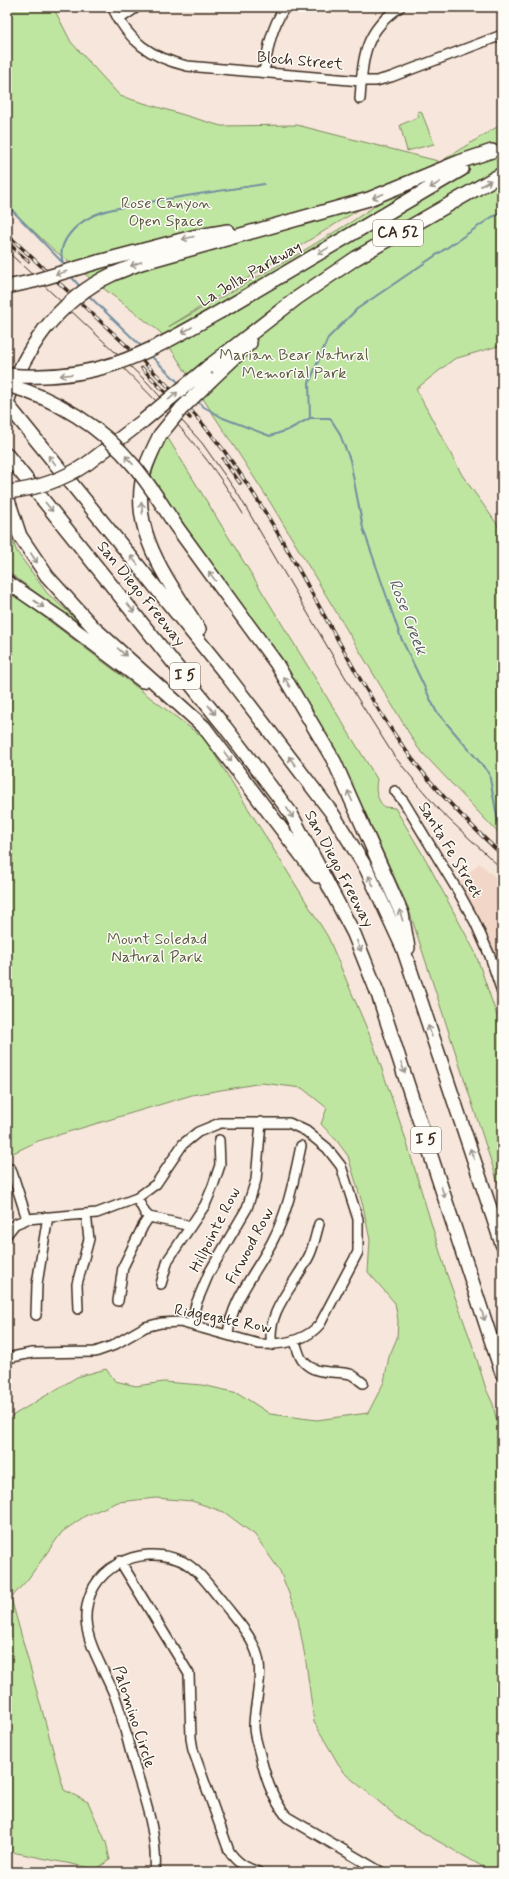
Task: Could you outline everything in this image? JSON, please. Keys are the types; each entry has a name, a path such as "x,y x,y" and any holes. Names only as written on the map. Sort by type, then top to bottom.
{"highway":[{"path":"7,403 9,380 44,330 58,313 74,298 92,285 113,274 141,262 369,199 497,148"},
{"name":"La Jolla Parkway","path":"9,380 34,376 67,375 113,365 137,356 221,311 497,148"},
{"name":"CA 52","path":"210,374 297,298 356,258 502,174"},
{"path":"7,287 34,281 98,262 193,237 295,220"},
{"path":"7,492 30,489 47,484 62,478 88,463 143,421 210,374"},
{"path":"210,374 160,435 146,467 142,484 141,500 145,535 152,552 229,678"},
{"path":"9,380 82,420 105,436 134,466 276,663 334,761 402,914 418,994"},
{"name":"San Diego Freeway","path":"7,403 229,678 332,812 366,868 403,948 502,1244"},
{"name":"San Diego Freeway","path":"7,455 220,720 290,812 343,910 378,994 502,1373"},
{"path":"7,484 41,482 88,463"},
{"path":"7,497 20,536 46,576 93,627 168,692 204,727 343,910"},
{"path":"7,582 58,618 204,727"}],"street":[{"name":"Bloch Street","path":"112,7 118,20 140,46 169,62 187,66 361,82 376,81 391,77 502,35"},
{"path":"118,20 137,7"},
{"path":"264,72 268,43 272,29 285,7"},
{"path":"360,99 364,55 369,41 378,26 400,7"},
{"name":"Santa Fe Street","path":"395,791 404,802 462,898 490,956 502,992"},
{"path":"7,1234 15,1224 26,1219 86,1214 104,1210 137,1198 156,1184 183,1144 198,1132 220,1123 261,1122"},
{"name":"Ridgegate Row","path":"7,1358 32,1353 95,1352 112,1346 145,1327 161,1323 180,1322 259,1344 272,1345 295,1341 315,1330 320,1324 358,1252 360,1243 358,1219 341,1166 327,1148 306,1131 289,1123 261,1122"},
{"name":"Hillpointe Row","path":"191,1325 196,1304 209,1273 247,1208 256,1180 261,1122"},
{"path":"161,1284 168,1260 205,1205 214,1186 220,1166 219,1140"},
{"name":"Firwood Row","path":"228,1335 228,1328 238,1298 272,1243 284,1217 291,1195 301,1146"},
{"path":"11,1169 26,1219"},
{"path":"137,1198 145,1213 149,1217 191,1226"},
{"path":"78,1309 77,1284 89,1239 86,1214"},
{"path":"36,1315 37,1284 47,1222 46,1217"},
{"path":"118,1301 124,1267 143,1226 149,1217"},
{"path":"272,1345 271,1339 274,1316 310,1254 319,1224"},
{"path":"295,1341 302,1361 311,1368 320,1372 339,1372 352,1375 363,1383"},
{"path":"258,1872 246,1868 235,1861 229,1851 193,1750 191,1738 189,1674 120,1561 136,1556 161,1555 177,1559 199,1573 248,1636 257,1652 259,1670 254,1729 268,1785 278,1805 287,1817 381,1872"},
{"name":"Palomino Circle","path":"120,1561 107,1570 93,1589 87,1603 86,1627 114,1695 153,1828 156,1857 155,1872"}],"shaded area":[{"path":"479,863 502,883 502,974 460,883"}],"green space":[{"path":"7,7 53,7 71,42 120,96 221,126 297,125 438,161 168,327 288,260 351,222 454,153 502,124 502,345 454,359 416,389 462,475 502,531 502,837 418,748 270,502 160,332 55,251 7,206"},
{"path":"421,111 434,144 407,151 400,125 419,117 417,112"},
{"path":"166,435 377,779 376,790 379,800 384,807 395,808 426,860 475,952 497,1016 502,1041 502,1195 408,907 340,757 151,475"},
{"path":"7,526 17,552 47,593 101,641 7,571"},
{"name":"Mount Soledad Natural Park","path":"7,589 205,739 328,937 373,1043 405,1137 446,1272 472,1344 486,1389 493,1404 502,1446 502,1872 492,1872 401,1820 343,1772 314,1722 306,1662 297,1614 280,1571 255,1535 224,1512 192,1501 156,1498 118,1502 85,1516 62,1532 28,1579 11,1598 64,1790 88,1802 106,1842 110,1860 96,1869 7,1851 7,1419 77,1377 106,1369 115,1381 136,1386 164,1382 202,1385 238,1393 270,1414 317,1420 368,1413 384,1382 389,1357 397,1338 398,1320 395,1303 368,1272 370,1240 363,1206 348,1156 337,1141 321,1124 327,1108 302,1088 262,1083 192,1095 38,1141 7,1156"}],"waterway":[{"path":"66,268 62,259 62,250 65,241 77,226 94,215 112,209 144,203 264,184"},
{"path":"7,205 62,262"},
{"path":"310,418 309,383 328,338 357,309 492,217 502,213"},
{"path":"70,275 81,288"},
{"path":"87,294 143,348"},
{"path":"149,354 180,384"},
{"name":"Rose Creek","path":"196,400 204,407 223,418 270,436 288,430 310,418 330,418 339,432 350,460 363,528 401,638 436,711 489,773 498,822 502,826"}],"tram line":[{"path":"7,251 147,382 202,443 238,494 358,699 394,756 439,810 502,869"},
{"path":"113,358 167,412 200,451 230,492 243,514"}],"railway":[{"path":"7,234 179,397 209,432 237,469 279,534 374,703 395,735 419,768 445,798 502,855"},
{"path":"7,242 28,261"},
{"path":"142,368 190,418"},
{"path":"223,459 240,483"}],"park label":[{"name":"Rose Canyon Open Space","path":"166,212"},
{"name":"Marian Bear Natural Memorial Park","path":"294,364"}]}
